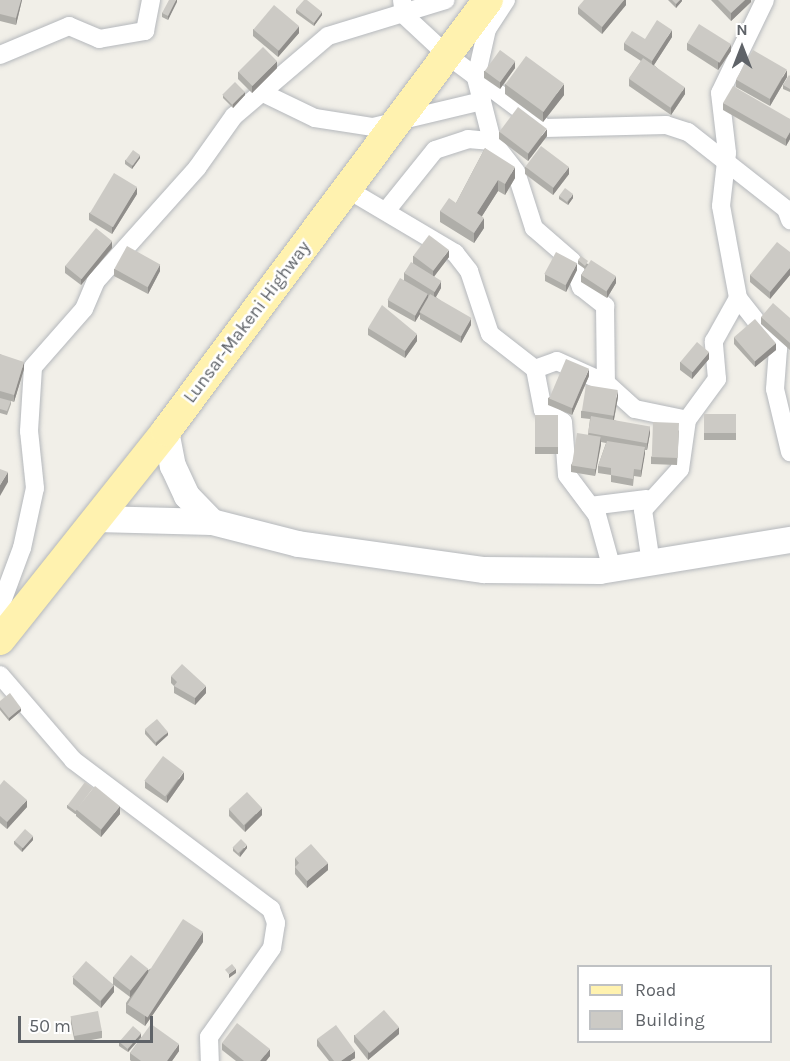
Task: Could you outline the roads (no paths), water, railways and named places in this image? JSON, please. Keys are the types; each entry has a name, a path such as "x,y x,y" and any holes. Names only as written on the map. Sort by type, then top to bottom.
{"main road":[{"name":"Lunsar-Makeni Highway","path":"0,640 166,431 488,0"},
{"path":"166,431 173,466 187,496 212,522"},
{"path":"96,519 212,522 298,544 484,570 612,569 790,540"}],"street":[{"path":"0,55 69,27 99,39 145,31 151,0"},
{"path":"0,607 22,548 35,488 29,431 33,368 84,309 107,266 197,168 234,116 328,36 403,8 446,0"},
{"path":"506,0 487,29 476,78 492,141 516,172 534,228 572,261 581,287 605,306 606,383"},
{"path":"765,0 720,93 727,165 723,234 738,298 778,349 775,389 790,452"},
{"path":"403,8 447,55 544,128 666,125 688,132 727,165 786,209 790,220"},
{"path":"261,92 315,118 349,126 394,124 482,101"},
{"path":"386,211 435,150 468,139 492,141"},
{"path":"347,189 454,252 469,271 490,334 535,369 543,410 563,422 567,475 590,506 607,537 612,569"},
{"path":"651,563 643,510 647,499 680,469 687,420 717,378 714,341 738,298"},
{"path":"11,361 33,368"},
{"path":"535,369 557,361 606,383 634,409 687,420"},
{"path":"590,506 647,499"},
{"path":"0,675 73,760 271,909 276,923 272,948 209,1037 210,1061"}]}
